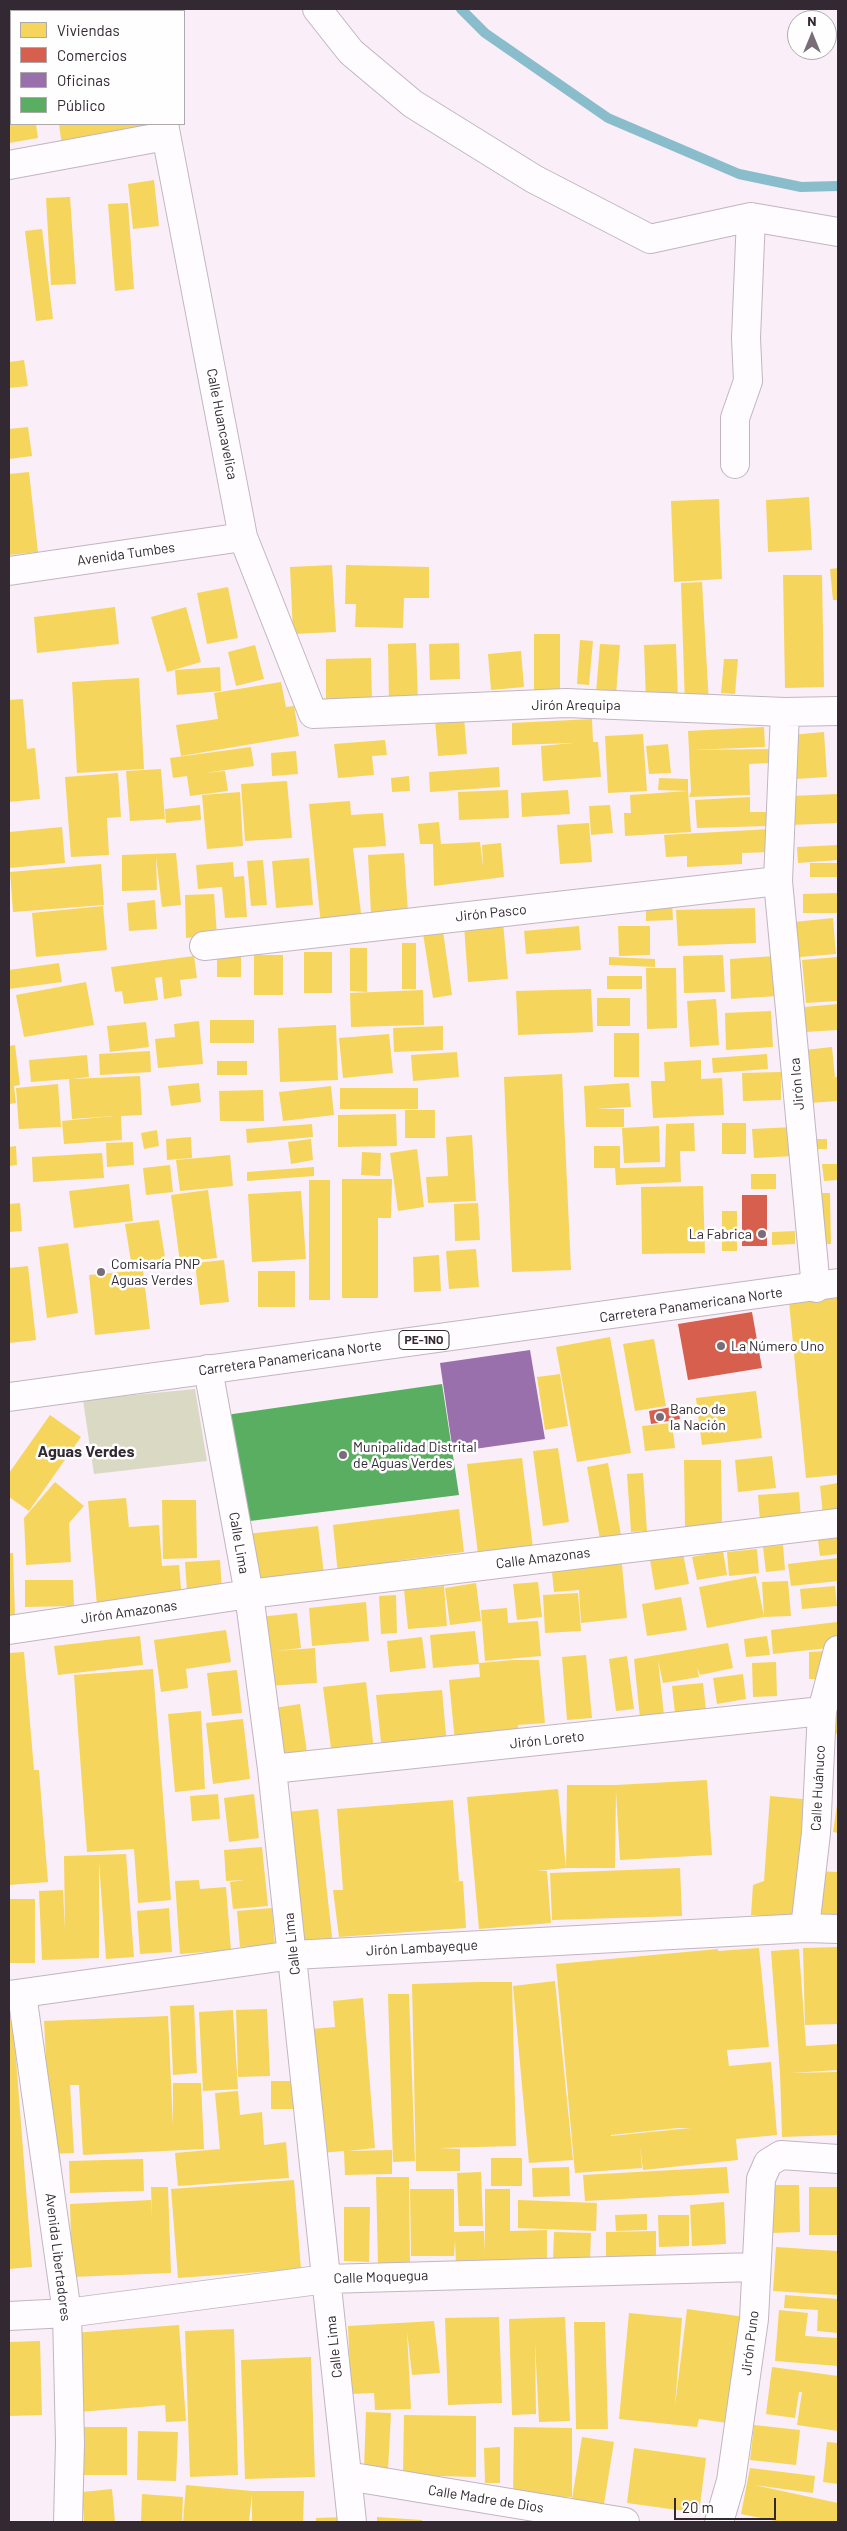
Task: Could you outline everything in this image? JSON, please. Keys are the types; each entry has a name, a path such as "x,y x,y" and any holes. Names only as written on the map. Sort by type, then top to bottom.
{"street":[{"path":"317,9 351,52 413,104 534,179 650,239 751,217 838,232"},
{"path":"9,165 165,130"},
{"name":"Calle Huancavelica","path":"165,130 244,537 313,714"},
{"path":"735,464 735,418 748,381 746,338 751,217"},
{"name":"Avenida Tumbes","path":"9,571 244,537"},
{"name":"Jirón Arequipa","path":"313,714 566,702 786,712 838,711"},
{"name":"Jirón Ica","path":"786,712 778,881 827,1286"},
{"name":"Jirón Pasco","path":"204,946 778,881"},
{"name":"Carretera Panamericana Norte","path":"9,1397 827,1286"},
{"name":"Calle Lima","path":"208,1369 249,1594 272,1769 352,2522"},
{"name":"Calle Amazonas","path":"249,1594 838,1523"},
{"name":"Jirón Amazonas","path":"9,1630 249,1594"},
{"name":"Calle Huánuco","path":"805,1928 816,1833 822,1710 838,1650"},
{"name":"Jirón Loreto","path":"272,1769 822,1710"},
{"name":"Jirón Lambayeque","path":"15,1994 293,1955 805,1928 838,1929"},
{"name":"Avenida Libertadores","path":"15,1994 67,2313 70,2443 68,2522"},
{"name":"Jirón Puno","path":"719,2522 732,2480 754,2319 761,2179 768,2163 781,2155 838,2159"},
{"name":"Calle Moquegua","path":"9,2316 67,2313 326,2279 756,2267"},
{"name":"Calle Madre de Dios","path":"348,2476 625,2522"}],"green space":[{"path":"195,1389 207,1461 94,1474 83,1400"}],"building: Viviendas":[{"path":"67,9 121,9 121,10 62,10"},
{"path":"9,35 10,70 9,71"},
{"path":"10,102 10,125 36,125 38,138 9,143"},
{"path":"59,125 145,125 147,137 62,146"},
{"path":"154,180 159,226 133,229 128,184"},
{"path":"70,197 76,284 51,285 46,198"},
{"path":"128,203 134,289 115,291 108,204"},
{"path":"42,229 53,319 36,321 25,231"},
{"path":"24,360 28,386 9,388 9,362"},
{"path":"28,427 32,456 9,459 9,429"},
{"path":"29,472 38,552 9,555 9,474"},
{"path":"809,497 812,550 768,552 766,500"},
{"path":"719,499 722,579 674,582 671,501"},
{"path":"332,565 336,632 293,634 290,567"},
{"path":"346,565 429,567 429,598 404,598 403,628 355,627 356,604 345,604"},
{"path":"838,568 838,600 833,600 830,569"},
{"path":"783,575 822,575 824,687 785,688"},
{"path":"702,582 709,704 685,706 681,583"},
{"path":"228,587 238,638 207,644 197,593"},
{"path":"115,607 119,644 37,653 34,617"},
{"path":"186,607 201,662 167,672 151,617"},
{"path":"534,634 560,634 560,690 534,690"},
{"path":"580,640 593,641 589,685 577,684"},
{"path":"416,643 418,702 389,703 388,644"},
{"path":"459,643 460,679 430,680 429,644"},
{"path":"600,644 620,645 616,695 596,693"},
{"path":"676,644 678,700 646,701 644,645"},
{"path":"255,645 264,679 236,686 228,652"},
{"path":"521,651 524,687 491,690 488,654"},
{"path":"371,658 372,701 326,703 326,659"},
{"path":"724,659 738,659 735,694 721,693"},
{"path":"220,667 221,691 177,695 175,670"},
{"path":"139,678 144,769 77,773 72,682"},
{"path":"281,682 286,707 294,706 299,736 181,756 176,725 218,719 214,693"},
{"path":"23,699 27,749 35,748 40,799 9,802 9,700"},
{"path":"464,717 467,754 438,756 435,719"},
{"path":"592,719 593,742 598,742 601,777 543,781 541,746 573,743 512,745 512,723"},
{"path":"764,727 765,747 691,750 772,749 772,763 749,764 750,795 689,797 691,791 688,731"},
{"path":"824,732 827,777 795,779 791,735"},
{"path":"643,734 647,791 608,793 605,736"},
{"path":"385,740 387,755 372,756 374,775 338,778 334,744"},
{"path":"668,744 671,773 649,774 646,746"},
{"path":"251,747 254,766 205,773 225,771 228,791 190,796 187,776 173,778 170,758"},
{"path":"296,751 298,774 272,776 271,753"},
{"path":"499,767 500,787 430,792 429,772"},
{"path":"161,769 165,819 130,821 126,771"},
{"path":"118,773 121,817 107,818 109,855 71,857 65,777"},
{"path":"409,776 410,791 392,792 391,778"},
{"path":"659,778 688,779 688,791 658,790"},
{"path":"287,781 292,838 245,841 241,784"},
{"path":"508,790 509,818 459,820 458,792"},
{"path":"568,790 570,814 522,817 521,793"},
{"path":"688,791 691,832 625,836 624,813 631,813 630,795"},
{"path":"240,792 243,846 207,849 202,795"},
{"path":"838,794 838,823 791,825 790,796"},
{"path":"750,797 750,812 767,812 768,826 697,828 695,800"},
{"path":"350,801 351,815 383,813 386,846 353,848 362,921 321,925 309,804"},
{"path":"200,805 201,820 166,823 165,809"},
{"path":"610,805 613,833 591,835 589,806"},
{"path":"439,822 441,844 480,842 483,867 482,845 501,843 504,877 434,886 433,844 420,844 418,824"},
{"path":"589,823 592,862 560,864 557,825"},
{"path":"62,827 65,863 9,868 9,832"},
{"path":"770,829 771,852 742,853 742,864 687,867 687,856 666,857 664,835"},
{"path":"838,845 838,860 798,863 797,847"},
{"path":"176,853 181,905 162,907 156,857 157,890 122,891 122,855"},
{"path":"404,853 408,912 371,914 368,855"},
{"path":"309,858 313,905 276,908 272,861"},
{"path":"263,860 267,905 251,906 247,861"},
{"path":"233,862 234,877 244,876 247,917 225,918 222,887 198,889 196,865"},
{"path":"810,863 838,863 838,877 810,877"},
{"path":"101,864 104,905 13,912 10,872"},
{"path":"838,893 838,913 803,913 803,894"},
{"path":"214,894 217,935 186,938 185,895"},
{"path":"155,900 157,929 129,931 127,903"},
{"path":"672,901 673,920 646,921 646,902"},
{"path":"103,906 107,950 36,957 32,913"},
{"path":"755,908 756,943 678,946 676,910"},
{"path":"833,918 836,954 788,958 784,923"},
{"path":"503,922 508,979 468,982 464,925"},
{"path":"442,924 452,995 433,998 422,927"},
{"path":"579,926 581,950 526,954 524,931"},
{"path":"618,926 650,926 650,955 619,956"},
{"path":"402,943 416,943 416,989 402,989"},
{"path":"350,948 367,948 367,992 350,991"},
{"path":"304,952 332,952 332,993 304,993"},
{"path":"217,955 241,955 241,977 217,977"},
{"path":"254,955 283,955 283,995 254,995"},
{"path":"723,955 725,992 684,993 683,956"},
{"path":"194,956 197,978 180,980 182,996 164,999 162,977 155,978 158,1000 124,1004 122,991 115,992 111,967"},
{"path":"775,956 777,996 731,999 730,959"},
{"path":"609,957 655,959 655,967 609,965"},
{"path":"838,957 838,1001 806,1003 802,960"},
{"path":"59,963 62,982 9,989 9,970"},
{"path":"646,968 676,968 677,1028 647,1029"},
{"path":"607,976 642,976 642,989 607,989"},
{"path":"86,982 94,1025 24,1037 16,995"},
{"path":"591,989 593,1032 518,1035 516,991"},
{"path":"423,990 424,1025 351,1027 350,993"},
{"path":"597,998 630,998 630,1026 597,1026"},
{"path":"716,999 719,1045 690,1047 687,1001"},
{"path":"838,1004 838,1030 805,1032 804,1007"},
{"path":"771,1011 773,1047 726,1050 725,1013"},
{"path":"210,1020 254,1020 254,1043 210,1043"},
{"path":"199,1021 203,1064 158,1068 155,1039 175,1037 174,1024"},
{"path":"146,1022 149,1047 110,1052 107,1026"},
{"path":"336,1025 338,1080 280,1082 278,1028"},
{"path":"443,1026 443,1050 394,1052 393,1028"},
{"path":"614,1033 639,1033 639,1077 614,1077"},
{"path":"389,1034 393,1073 343,1078 339,1038"},
{"path":"15,1045 20,1085 14,1086 16,1103 9,1104 9,1046"},
{"path":"832,1047 835,1077 828,1078 838,1077 838,1101 809,1103 804,1050"},
{"path":"150,1051 151,1072 100,1075 99,1054"},
{"path":"457,1052 459,1077 413,1081 411,1055"},
{"path":"767,1054 768,1069 713,1073 712,1058"},
{"path":"87,1055 89,1077 71,1079 140,1076 142,1115 121,1116 122,1140 64,1144 62,1121 114,1116 72,1119 69,1079 31,1082 29,1060"},
{"path":"701,1060 701,1079 722,1078 724,1115 653,1118 651,1081 665,1081 664,1062"},
{"path":"217,1061 247,1061 247,1075 217,1075"},
{"path":"781,1072 781,1100 743,1101 742,1073"},
{"path":"562,1074 571,1270 512,1272 504,1077"},
{"path":"199,1083 201,1102 171,1106 168,1086"},
{"path":"629,1083 631,1107 595,1109 624,1109 624,1127 586,1127 584,1086"},
{"path":"58,1084 61,1127 19,1129 16,1088"},
{"path":"331,1086 334,1115 283,1121 279,1092"},
{"path":"340,1088 418,1088 418,1109 340,1109"},
{"path":"263,1090 264,1121 220,1121 219,1091"},
{"path":"405,1110 435,1110 435,1138 405,1138"},
{"path":"396,1114 397,1146 338,1147 338,1115"},
{"path":"694,1123 695,1151 680,1151 681,1182 616,1185 615,1168 594,1168 594,1146 620,1146 620,1168 665,1167 666,1124"},
{"path":"722,1123 746,1123 746,1154 722,1154"},
{"path":"312,1124 313,1137 247,1143 246,1129"},
{"path":"659,1126 660,1162 624,1163 622,1128"},
{"path":"793,1127 795,1156 754,1158 752,1129"},
{"path":"157,1130 159,1146 144,1149 141,1133"},
{"path":"472,1135 476,1201 428,1203 426,1177 448,1176 446,1137"},
{"path":"191,1137 192,1158 167,1160 166,1139"},
{"path":"311,1139 313,1160 291,1164 288,1142"},
{"path":"810,1139 827,1139 827,1149 810,1149"},
{"path":"133,1142 134,1165 107,1167 106,1143"},
{"path":"16,1146 17,1165 9,1166 9,1147"},
{"path":"417,1149 424,1207 398,1211 390,1153"},
{"path":"362,1152 381,1153 380,1176 361,1175"},
{"path":"102,1153 104,1178 33,1182 32,1157"},
{"path":"230,1155 233,1186 180,1191 176,1160"},
{"path":"822,1164 838,1164 838,1180 824,1181"},
{"path":"170,1165 173,1192 146,1195 143,1168"},
{"path":"314,1167 314,1176 247,1181 247,1172"},
{"path":"751,1174 776,1174 776,1189 751,1189"},
{"path":"342,1179 392,1179 391,1218 378,1218 378,1298 342,1298"},
{"path":"309,1180 330,1180 330,1300 309,1300"},
{"path":"129,1184 133,1221 74,1228 69,1191"},
{"path":"703,1186 705,1253 642,1254 641,1187"},
{"path":"208,1190 217,1258 180,1262 171,1195"},
{"path":"301,1191 306,1259 252,1262 248,1194"},
{"path":"810,1193 830,1193 831,1244 812,1244"},
{"path":"20,1203 22,1231 9,1232 9,1204"},
{"path":"478,1203 480,1240 455,1241 454,1204"},
{"path":"722,1211 737,1211 737,1251 722,1251"},
{"path":"159,1220 166,1263 132,1268 125,1224"},
{"path":"795,1231 795,1244 772,1245 772,1232"},
{"path":"68,1243 78,1313 47,1318 38,1247"},
{"path":"476,1249 479,1287 449,1289 446,1251"},
{"path":"439,1255 441,1291 414,1292 413,1257"},
{"path":"224,1260 229,1302 200,1305 195,1263"},
{"path":"28,1266 36,1340 9,1343 9,1268"},
{"path":"143,1270 150,1329 95,1335 89,1275"},
{"path":"258,1271 295,1271 295,1307 258,1307"},
{"path":"837,1298 838,1475 806,1478 789,1302"},
{"path":"610,1337 631,1453 577,1462 556,1347"},
{"path":"654,1339 666,1406 635,1411 623,1344"},
{"path":"560,1374 568,1426 545,1430 537,1377"},
{"path":"756,1391 762,1438 702,1445 696,1398"},
{"path":"50,1415 81,1437 29,1511 9,1497 9,1473"},
{"path":"672,1423 675,1448 645,1451 642,1426"},
{"path":"558,1448 569,1522 543,1526 533,1451"},
{"path":"772,1456 776,1488 738,1492 735,1460"},
{"path":"522,1458 533,1548 478,1554 467,1464"},
{"path":"684,1460 721,1460 722,1527 685,1527"},
{"path":"608,1463 621,1535 600,1539 587,1467"},
{"path":"643,1473 647,1531 631,1532 627,1474"},
{"path":"55,1482 84,1506 69,1523 71,1562 26,1565 24,1518"},
{"path":"838,1483 838,1513 823,1515 820,1486"},
{"path":"799,1492 801,1518 760,1521 758,1495"},
{"path":"126,1498 129,1527 159,1525 162,1566 179,1565 182,1600 97,1606 88,1501"},
{"path":"162,1500 196,1500 197,1558 163,1559"},
{"path":"459,1509 464,1552 396,1561 396,1568 338,1575 333,1525"},
{"path":"318,1526 324,1574 252,1582 247,1534"},
{"path":"838,1538 838,1554 820,1556 818,1540"},
{"path":"783,1545 785,1570 766,1572 763,1547"},
{"path":"757,1549 759,1573 729,1576 727,1552"},
{"path":"723,1551 727,1575 697,1580 692,1557"},
{"path":"9,1553 13,1553 15,1616 9,1616"},
{"path":"683,1553 689,1584 655,1590 650,1560"},
{"path":"621,1555 627,1618 581,1623 579,1590 554,1592 551,1562"},
{"path":"838,1558 838,1581 791,1586 788,1564"},
{"path":"220,1560 222,1591 187,1592 185,1562"},
{"path":"756,1576 764,1617 707,1628 699,1587"},
{"path":"25,1580 73,1580 74,1606 25,1607"},
{"path":"788,1581 791,1616 764,1617 762,1582"},
{"path":"538,1582 542,1617 517,1620 513,1584"},
{"path":"476,1583 481,1621 450,1625 445,1588"},
{"path":"444,1586 447,1626 408,1629 404,1590"},
{"path":"835,1586 837,1606 802,1609 800,1589"},
{"path":"578,1593 581,1631 545,1633 543,1595"},
{"path":"396,1595 397,1633 381,1634 379,1596"},
{"path":"681,1597 687,1630 647,1636 642,1604"},
{"path":"366,1602 369,1641 312,1646 309,1608"},
{"path":"507,1608 508,1623 538,1621 541,1656 485,1661 481,1610"},
{"path":"297,1613 301,1648 276,1651 315,1648 317,1683 266,1686 259,1617"},
{"path":"837,1622 838,1647 773,1654 771,1630"},
{"path":"226,1630 231,1662 186,1669 188,1688 161,1692 154,1640"},
{"path":"475,1631 479,1664 433,1668 430,1635"},
{"path":"140,1636 143,1665 58,1675 54,1646"},
{"path":"767,1636 770,1655 746,1657 744,1639"},
{"path":"422,1637 426,1668 390,1672 387,1641"},
{"path":"728,1643 733,1668 700,1675 697,1667 699,1677 663,1683 658,1660 664,1715 640,1718 634,1659"},
{"path":"828,1651 829,1679 809,1679 809,1652"},
{"path":"24,1652 34,1770 39,1770 48,1882 9,1885 9,1653"},
{"path":"586,1655 592,1718 567,1720 562,1657"},
{"path":"627,1656 634,1709 616,1711 609,1659"},
{"path":"539,1660 545,1723 518,1725 519,1735 455,1742 449,1680 480,1677 479,1663"},
{"path":"776,1662 777,1696 753,1697 752,1663"},
{"path":"153,1669 171,1900 138,1903 134,1849 87,1852 74,1675"},
{"path":"237,1670 242,1713 212,1716 207,1673"},
{"path":"743,1674 746,1699 717,1704 713,1678"},
{"path":"366,1682 374,1751 332,1756 323,1687"},
{"path":"703,1683 706,1710 675,1713 672,1686"},
{"path":"442,1690 447,1746 382,1752 376,1695"},
{"path":"300,1704 308,1759 283,1763 274,1708"},
{"path":"838,1710 838,1734 831,1733"},
{"path":"201,1711 205,1789 175,1792 168,1714"},
{"path":"243,1719 250,1779 213,1784 206,1723"},
{"path":"707,1780 712,1855 620,1860 616,1791 615,1868 566,1868 567,1785 616,1785"},
{"path":"558,1789 566,1868 537,1871 547,1871 551,1923 479,1929 467,1797"},
{"path":"218,1794 220,1819 192,1821 190,1796"},
{"path":"254,1794 259,1838 229,1842 224,1798"},
{"path":"770,1796 814,1800 800,1918 751,1915 753,1885 764,1881"},
{"path":"453,1800 459,1881 450,1882 463,1881 466,1928 339,1937 333,1890 343,1890 337,1809"},
{"path":"838,1805 838,1833 833,1832"},
{"path":"318,1809 333,1946 301,1949 287,1812"},
{"path":"262,1847 268,1906 233,1909 230,1882 244,1880 226,1881 224,1850"},
{"path":"126,1854 134,1957 106,1959 99,1862 99,1958 42,1960 39,1891 63,1890 65,1930 64,1856"},
{"path":"680,1868 682,1916 552,1920 550,1873"},
{"path":"815,1871 838,1872 838,1922 812,1921"},
{"path":"199,1880 200,1889 226,1887 231,1950 180,1954 175,1881"},
{"path":"9,1899 35,1899 35,1963 9,1963"},
{"path":"169,1908 172,1952 140,1954 137,1911"},
{"path":"272,1908 275,1945 240,1947 237,1911"},
{"path":"838,1947 838,2024 805,2025 803,1948"},
{"path":"759,1948 769,2047 727,2050 729,2066 771,2062 777,2135 736,2139 738,2160 643,2170 640,2146 642,2168 575,2173 556,1964 718,1949 718,1951","holes":["678,2128 691,2128 611,2136"]},
{"path":"799,1949 806,2046 838,2044 838,2070 791,2073 838,2072 838,2135 782,2137 780,2073 771,1951"},
{"path":"555,1981 573,2160 529,2163 513,1986"},
{"path":"512,1982 516,2146 439,2148 460,2149 460,2171 416,2171 412,1984"},
{"path":"388,1994 409,1994 415,2161 393,2162"},
{"path":"363,1998 375,2148 348,2151 392,2150 392,2174 345,2175 344,2151 320,2153 311,2029 335,2027 333,2001"},
{"path":"194,2005 197,2073 173,2075 170,2006"},
{"path":"267,2009 270,2076 238,2077 236,2010"},
{"path":"233,2010 238,2089 203,2091 199,2012"},
{"path":"168,2016 173,2126 173,2083 201,2083 204,2149 83,2155 79,2085 70,2085 74,2153 51,2154 44,2021"},
{"path":"13,2019 32,2267 9,2269 9,2020"},
{"path":"271,2081 295,2081 296,2109 271,2109"},
{"path":"238,2091 240,2115 262,2112 264,2145 286,2142 289,2178 178,2186 175,2153 220,2149 215,2093"},
{"path":"491,2158 522,2158 522,2186 491,2186"},
{"path":"143,2159 144,2191 70,2193 69,2161"},
{"path":"569,2167 570,2196 533,2197 532,2168"},
{"path":"727,2167 729,2193 585,2201 583,2175"},
{"path":"481,2172 483,2226 459,2226 457,2173"},
{"path":"376,2177 409,2177 410,2265 378,2265"},
{"path":"294,2180 301,2269 178,2278 171,2189"},
{"path":"770,2185 799,2185 800,2232 772,2233"},
{"path":"151,2187 168,2187 171,2273 72,2277 70,2204 151,2200 152,2218"},
{"path":"809,2187 838,2187 838,2235 809,2235"},
{"path":"410,2189 454,2189 454,2232 484,2231 485,2252 485,2189 510,2189 510,2231 547,2230 547,2264 456,2265 455,2240 454,2256 411,2256"},
{"path":"518,2200 597,2203 596,2231 518,2228"},
{"path":"724,2202 726,2244 692,2246 690,2205"},
{"path":"344,2207 370,2207 369,2262 344,2261"},
{"path":"647,2214 647,2230 616,2231 615,2215"},
{"path":"658,2215 689,2215 689,2246 659,2247"},
{"path":"656,2231 656,2259 606,2259 606,2232"},
{"path":"554,2232 591,2233 590,2262 553,2261"},
{"path":"776,2247 838,2251 838,2295 773,2291"},
{"path":"785,2295 838,2299 838,2333 817,2331 818,2310 784,2308"},
{"path":"687,2309 745,2317 727,2423 699,2419 697,2427 619,2419 629,2313 682,2318 675,2406"},
{"path":"779,2310 808,2313 805,2336 838,2338 838,2366 775,2361"},
{"path":"499,2317 502,2403 448,2405 445,2318"},
{"path":"565,2317 570,2421 539,2422 535,2343 536,2414 512,2415 509,2319"},
{"path":"434,2321 440,2373 412,2375 407,2331 411,2409 375,2410 374,2393 351,2394 348,2326"},
{"path":"574,2322 605,2322 608,2429 576,2429"},
{"path":"179,2325 186,2421 166,2422 165,2405 79,2412 73,2333"},
{"path":"234,2329 238,2475 190,2477 185,2331"},
{"path":"40,2341 42,2415 9,2416 9,2342"},
{"path":"311,2357 315,2477 245,2479 241,2360"},
{"path":"772,2367 838,2376 838,2431 797,2425 802,2392 799,2392 795,2418 766,2414"},
{"path":"366,2412 391,2413 388,2470 364,2469"},
{"path":"404,2415 476,2416 476,2477 403,2475"},
{"path":"754,2425 800,2430 796,2465 750,2460"},
{"path":"82,2427 127,2427 127,2475 82,2475"},
{"path":"514,2427 572,2428 572,2497 513,2496"},
{"path":"138,2431 178,2432 176,2481 137,2480"},
{"path":"582,2437 614,2442 604,2504 572,2499"},
{"path":"827,2442 838,2443 838,2484 823,2482"},
{"path":"500,2447 500,2483 485,2483 484,2448"},
{"path":"634,2448 706,2458 699,2513 627,2503"},
{"path":"750,2468 815,2476 813,2493 754,2485 838,2503 838,2522 780,2522 741,2514"},
{"path":"186,2485 252,2491 304,2491 303,2522 252,2522 252,2494 249,2522 183,2522"},
{"path":"112,2489 115,2522 84,2522 82,2492"},
{"path":"142,2494 183,2497 182,2522 141,2522"},
{"path":"345,2517 345,2522 316,2522 316,2518"},
{"path":"377,2517 422,2520 422,2522 377,2522"}],"building: Comercios":[{"path":"742,1195 767,1195 767,1246 742,1246"},
{"path":"752,1312 762,1368 688,1380 678,1324"},
{"path":"678,1406 680,1419 651,1424 649,1411"}],"building: Oficinas":[{"path":"530,1350 545,1439 453,1452 440,1363"}],"building: Público":[{"name":"Munipalidad Distrital de Aguas Verdes","path":"442,1384 459,1495 242,1522 226,1415"}],"waterway":[{"path":"461,9 485,33 608,118 739,174 801,187 838,186"}],"place":[{"name":"La Fabrica","path":"762,1234"},
{"name":"Comisaría PNP Aguas Verdes","path":"101,1272"},
{"name":"La Número Uno","path":"721,1346"},
{"name":"Banco de la Nación","path":"660,1417"},
{"name":"Munipalidad Distrital de Aguas Verdes","path":"343,1455"}],"district":[{"name":"Aguas Verdes","path":"86,1452"}]}
